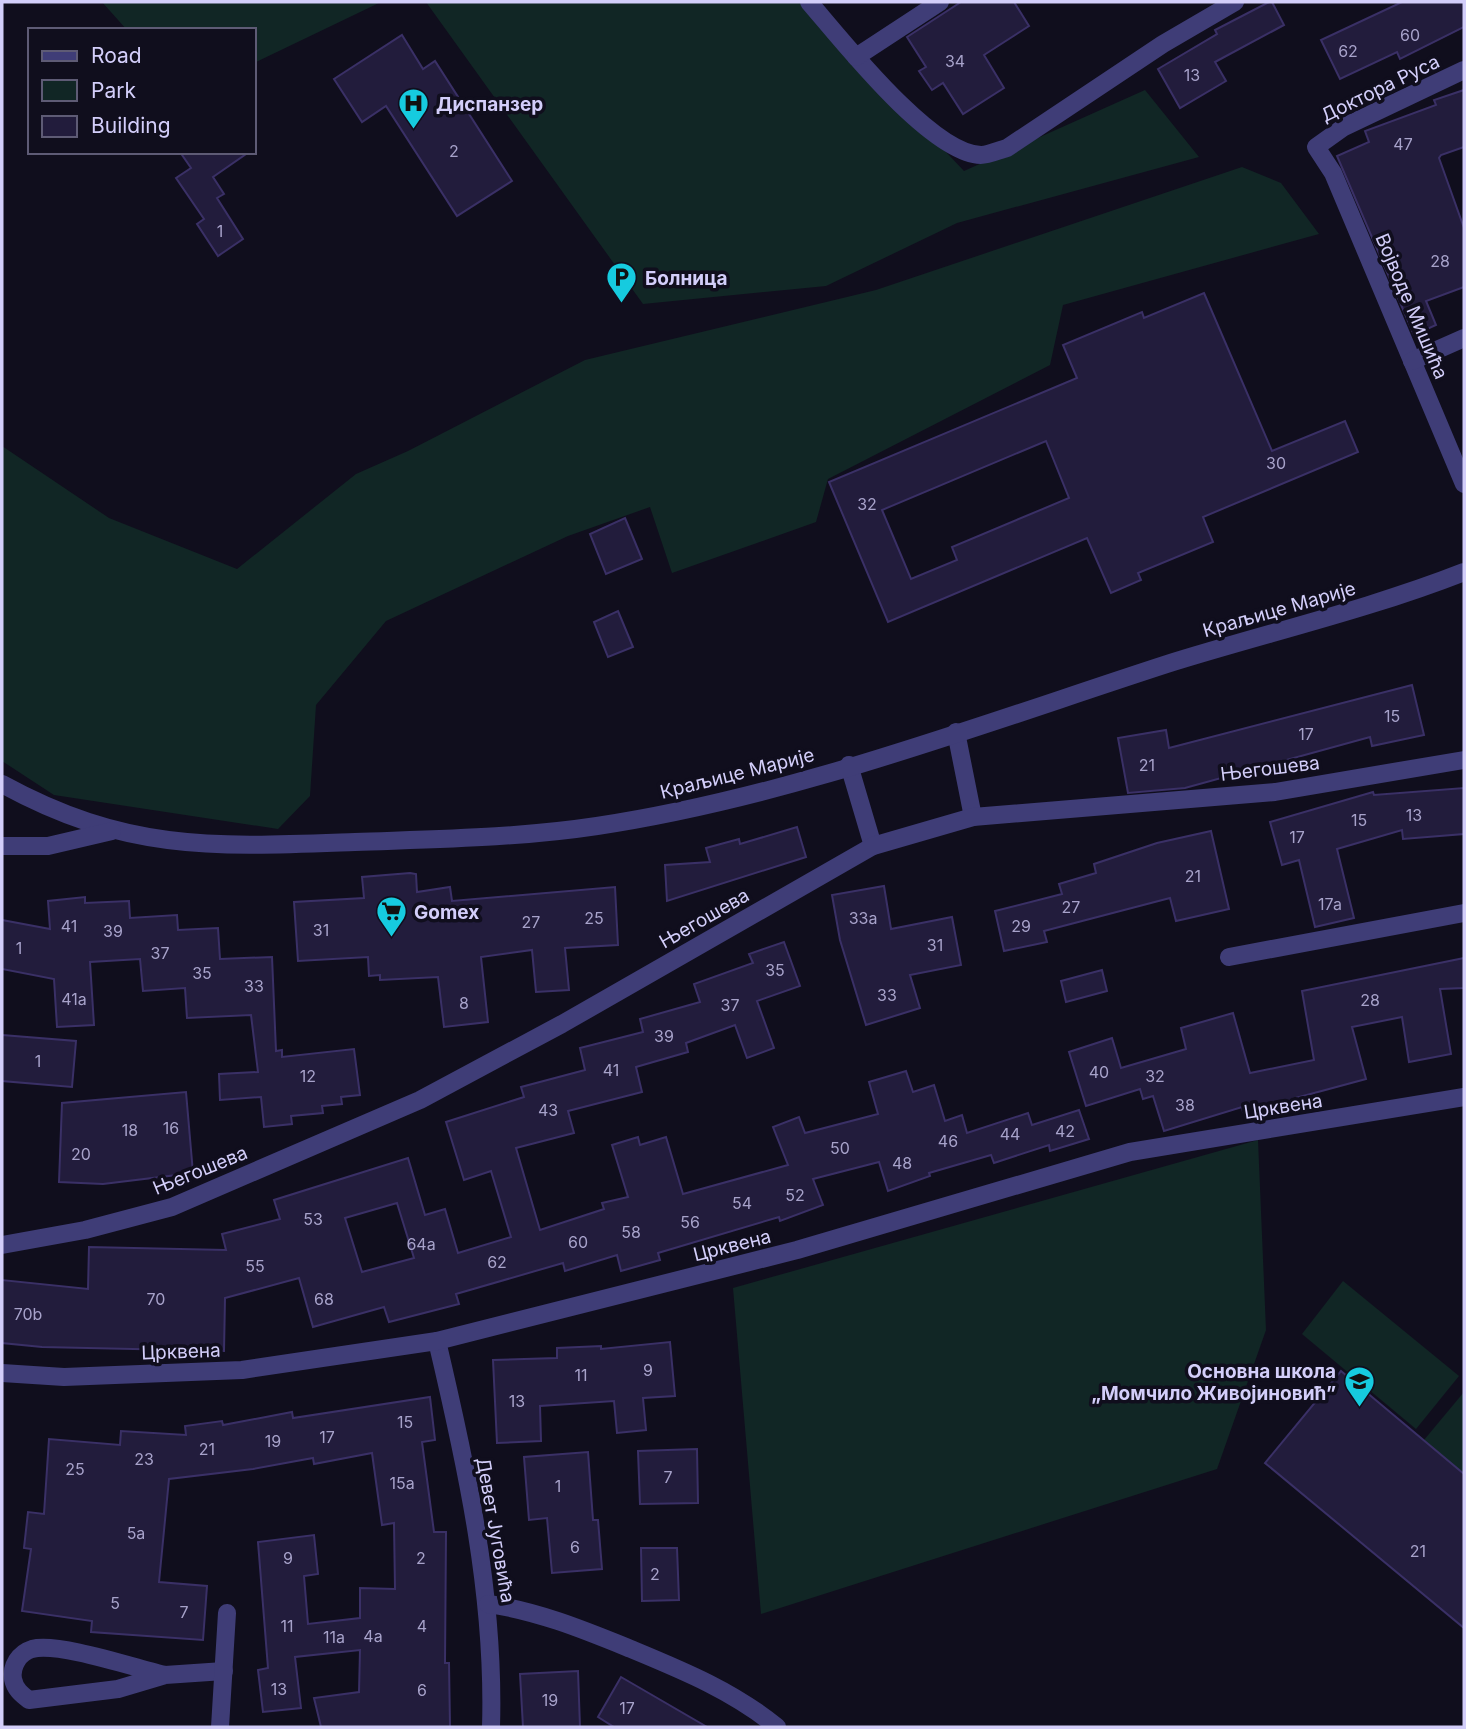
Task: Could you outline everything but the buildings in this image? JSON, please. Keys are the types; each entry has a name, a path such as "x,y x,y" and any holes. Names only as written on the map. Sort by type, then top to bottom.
{"street":[{"path":"809,2 856,57 914,116 955,149 982,155 1007,148 1163,44 1235,2"},
{"path":"856,57 940,2"},
{"name":"Доктора Руса","path":"1316,147 1344,127 1464,70"},
{"name":"Војводе Мишића","path":"1316,147 1333,173 1464,484"},
{"path":"1412,360 1464,338"},
{"name":"Краљице Марије","path":"2,784 58,813 112,831 160,841 240,846 561,830 672,812 849,765 1202,653 1388,599 1464,572"},
{"path":"956,732 973,817"},
{"name":"Његошева","path":"2,1245 85,1230 172,1207 420,1100 562,1024 873,846 973,817 1275,792 1464,760"},
{"path":"849,765 873,846"},
{"path":"2,846 48,846 112,831"},
{"path":"1229,957 1464,913"},
{"name":"Црквена","path":"2,1373 64,1377 242,1370 437,1342 797,1250 1130,1153 1464,1097"},
{"name":"Девет Југовића","path":"437,1342 453,1411 488,1604 491,1727"},
{"path":"488,1604 520,1609 582,1629 710,1682 753,1707 777,1727"},
{"path":"220,1727 227,1613"},
{"path":"165,1675 74,1653 34,1648 19,1657 13,1672 16,1689 29,1700 96,1693 165,1675 224,1671"}],"green space":[{"path":"102,2 381,2 256,62 256,28 125,28"},
{"path":"426,2 804,2 964,171 1145,90 1199,157 957,223 826,286 643,304"},
{"path":"1242,167 1281,183 1319,234 1063,305 1050,365 828,479 816,522 672,573 650,507 568,536 386,621 316,705 310,796 278,829 54,795 2,761 2,446 109,518 237,569 356,474 408,451 585,360 876,290"},
{"path":"1258,1140 1266,1330 1217,1469 761,1614 733,1288"},
{"path":"1343,1281 1459,1376 1416,1429 1302,1334"},
{"path":"1464,1392 1464,1474 1424,1440"}],"place":[{"name":"Диспанзер","path":"413,131"},
{"name":"Болница","path":"622,305"},
{"name":"Gomex","path":"391,939"},
{"name":"Основна школа „Момчило Живојиновић”","path":"1359,1409"}]}
